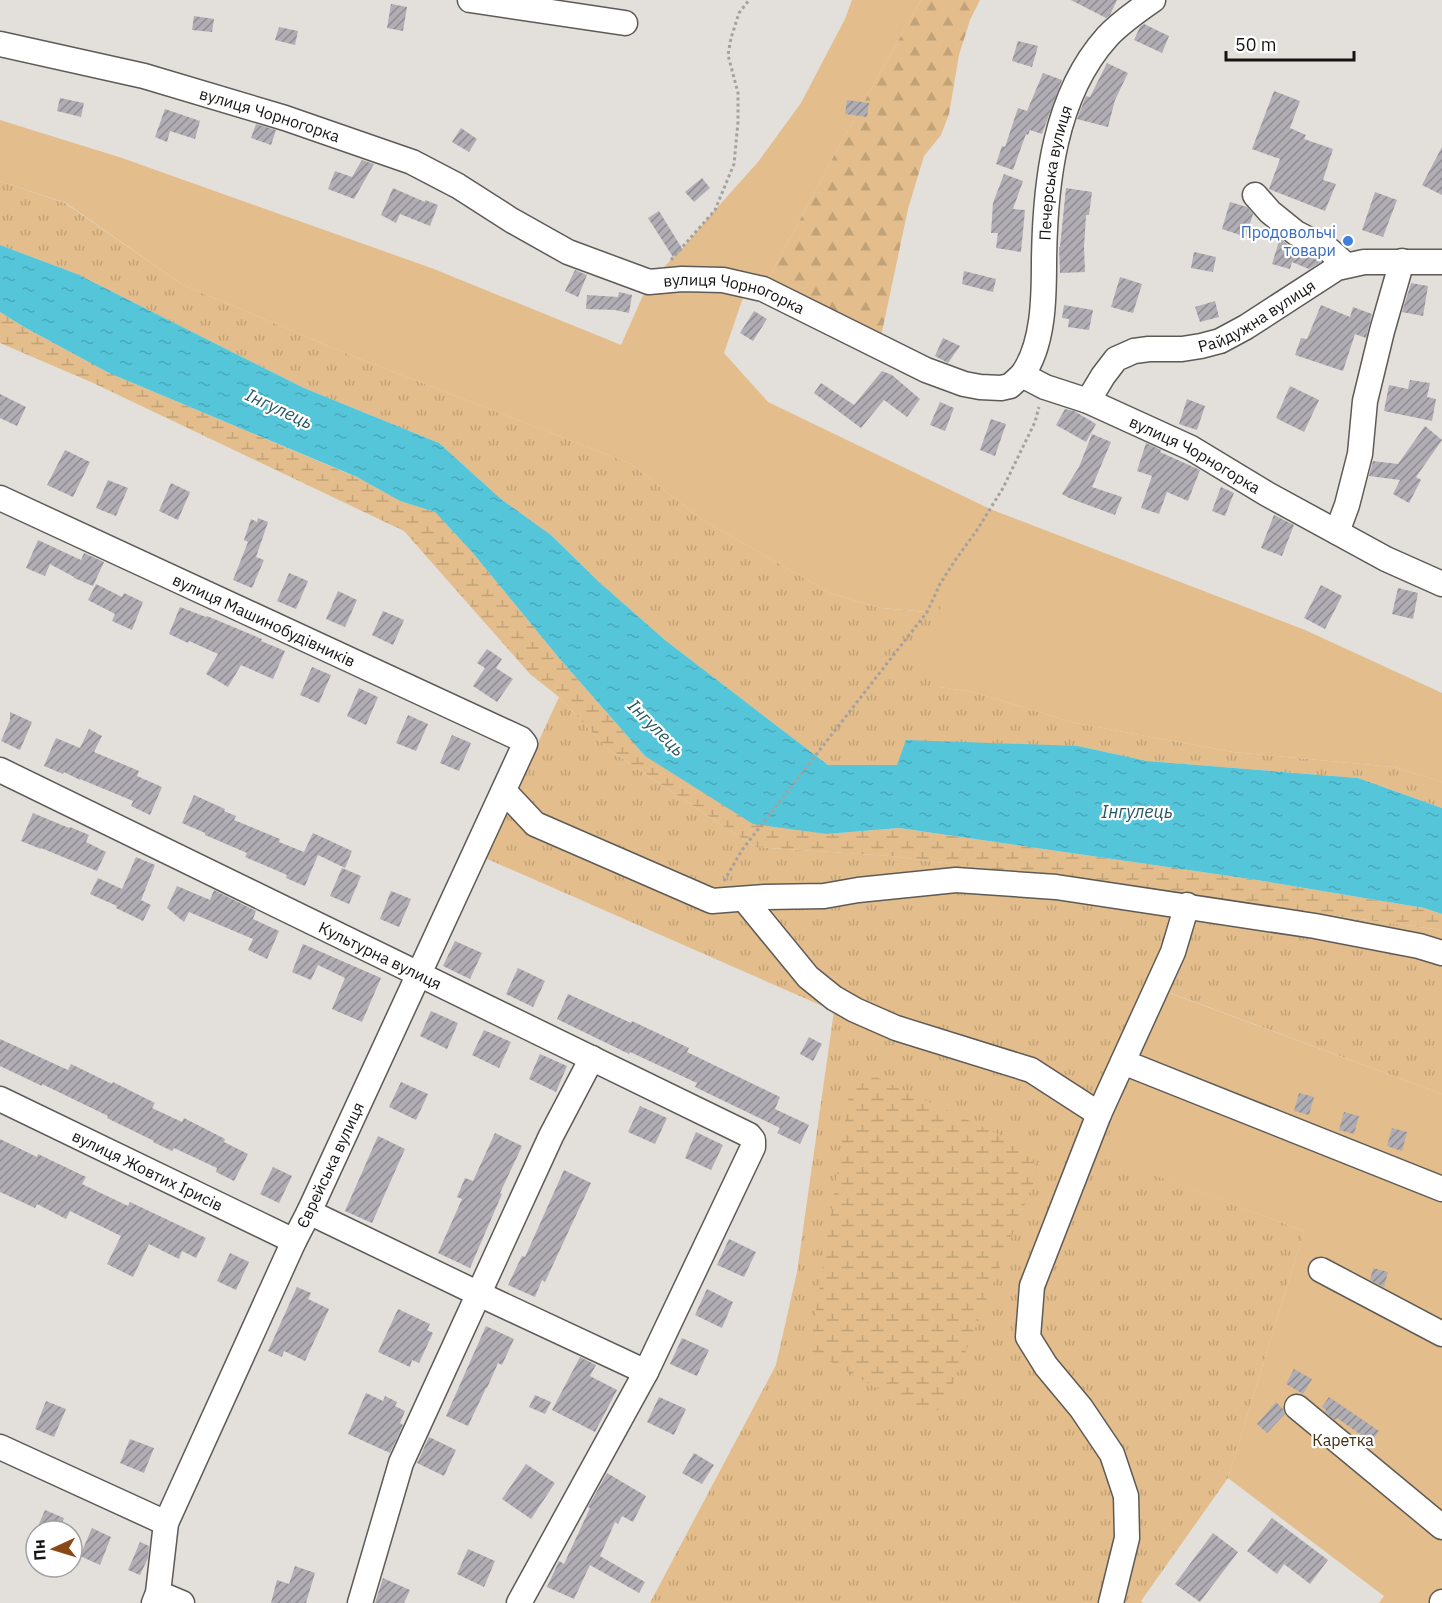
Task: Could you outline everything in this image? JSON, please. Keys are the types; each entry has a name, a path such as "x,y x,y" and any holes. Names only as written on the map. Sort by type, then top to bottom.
{"street":[{"name":"Печерська вулиця","path":"1022,375 1035,349 1039,330 1044,285 1044,226 1050,172 1070,94 1088,62 1108,36 1154,0"},
{"path":"481,1 625,23"},
{"name":"вулиця Чорногорка","path":"0,44 144,76 285,118 412,162 458,186 511,220 568,252 649,282 682,279 723,280 764,289 926,370 964,384 1001,388 1010,386 1022,375 1045,387 1088,401 1191,448 1267,494 1386,559 1442,584"},
{"path":"1255,195 1270,212 1296,233 1329,250 1346,265"},
{"path":"1337,532 1347,505 1360,454 1365,401 1402,261"},
{"name":"Райдужна вулиця","path":"1088,401 1102,376 1116,359 1134,351 1182,350 1220,340 1246,327 1337,268 1364,262 1441,261"},
{"name":"вулиця Машинобудівників","path":"0,498 510,734 525,744"},
{"name":"Єврейська вулиця","path":"182,1603 156,1598 166,1523 294,1240 525,744"},
{"name":"Культурна вулиця","path":"0,770 749,1135 753,1140 753,1147 646,1372"},
{"path":"504,791 535,824 712,901 824,896 858,890 956,880 1056,887 1314,926 1419,946 1442,953"},
{"path":"744,899 808,977 834,999 896,1028 1031,1070 1099,1114"},
{"path":"1111,1603 1127,1538 1126,1496 1112,1454 1081,1408 1046,1366 1028,1337 1032,1286 1099,1114 1173,952 1187,905"},
{"path":"360,1603 401,1463 551,1136 592,1058"},
{"path":"1123,1062 1442,1189"},
{"name":"вулиця Жовтих Ірисів","path":"0,1099 294,1240"},
{"path":"309,1212 646,1372 519,1603"},
{"path":"1321,1270 1442,1334"},
{"path":"1297,1407 1442,1527"},
{"path":"0,1446 166,1523"}],"path":[{"path":"649,282 682,249 715,210 735,164 738,93 728,55 739,14 749,0"},
{"path":"742,850 927,612 940,584 1003,488 1035,422 1045,387"}],"green space":[{"path":"852,0 921,0 838,148 763,289 747,286 724,353 768,402 990,509 1305,630 1442,693 1442,782 1394,767 1233,752 1075,723 973,692 940,687 923,677 918,653 942,605 927,612 881,608 832,594 701,519 631,464 350,355 183,285 66,203 0,181 0,120 122,158 434,269 621,345 649,282 682,249 758,162 801,103 845,19"},
{"path":"921,0 980,0 970,20 959,55 949,114 941,135 924,156 908,209 879,346 763,289 838,148"},
{"path":"0,181 65,203 183,285 350,355 631,464 701,519 832,594 881,608 926,612 943,604 940,687 973,692 1075,723 1233,752 1394,767 1442,782 1442,808 1358,778 1147,761 1078,746 897,765 828,765 665,640 598,581 551,535 501,499 439,443 304,388 77,274 0,245"},
{"path":"0,312 109,373 361,479 400,501 435,512 472,552 559,658 645,756 827,834 899,828 1257,880 1424,908 1442,914 1442,930 891,856 755,847 608,749 559,697 530,674 404,531 91,382 0,343"},
{"path":"559,697 608,749 755,847 891,856 1442,930 1442,1094 1165,991 1102,1155 1304,1231 1228,1478 1141,1601 1143,1603 650,1603 776,1365 797,1272 834,1011 485,858"},
{"name":"Каретка","path":"1164,991 1442,1094 1442,1603 1379,1603 1384,1596 1228,1478 1304,1231 1101,1155"},
{"path":"876,1077 1019,1144 1031,1155 1037,1174 947,1398 938,1410 925,1416 810,1350 849,1095 860,1080"}],"water":[{"name":"Інгулець","path":"0,245 77,274 304,388 439,443 501,499 551,535 598,581 665,640 828,765 897,765 906,740 1078,746 1147,761 1358,778 1442,808 1442,914 1424,908 1257,880 899,828 827,834 753,824 645,756 559,658 472,552 435,512 400,501 357,477 109,373 24,327 0,312"}],"building":[{"path":"1071,0 1117,0 1110,15 1106,18"},
{"path":"391,4 407,7 403,31 387,28"},
{"path":"194,16 214,19 212,32 192,30"},
{"path":"1144,24 1169,36 1162,53 1134,40 1140,27"},
{"path":"279,27 298,31 295,45 275,40"},
{"path":"1018,41 1038,46 1032,67 1012,61"},
{"path":"1107,63 1128,73 1115,100 1108,127 1077,119 1086,96 1090,97"},
{"path":"1043,73 1062,80 1042,134 1030,130 1028,135 1026,134 1013,170 996,164 1002,146 1005,147 1018,108 1027,111"},
{"path":"1274,91 1300,101 1290,128 1306,135 1304,139 1333,149 1323,180 1336,184 1325,211 1269,189 1280,159 1252,149"},
{"path":"60,98 84,103 81,117 57,111"},
{"path":"847,100 869,103 867,117 845,114"},
{"path":"165,109 200,121 195,139 170,131 167,142 155,137"},
{"path":"256,124 276,130 271,145 251,138"},
{"path":"461,128 477,139 469,152 452,142"},
{"path":"1442,147 1442,195 1422,185"},
{"path":"362,160 374,164 354,199 328,189 335,171 352,177"},
{"path":"1004,174 1023,181 1013,209 1025,210 1021,252 996,248 998,233 991,233 993,203"},
{"path":"702,178 710,188 694,202 685,192"},
{"path":"393,188 438,205 430,226 400,214 396,223 381,215"},
{"path":"1066,188 1092,192 1089,215 1086,215 1085,272 1060,273 1059,247"},
{"path":"1375,192 1397,200 1383,237 1362,230"},
{"path":"1230,202 1247,207 1253,214 1246,237 1222,229"},
{"path":"659,211 683,250 673,257 648,218"},
{"path":"1280,238 1289,246 1321,262 1309,269 1292,262 1290,269 1272,264"},
{"path":"1194,252 1216,257 1213,272 1191,268"},
{"path":"575,270 587,275 578,297 565,291"},
{"path":"964,271 996,279 993,292 962,284"},
{"path":"1120,277 1142,284 1133,313 1111,307"},
{"path":"1411,283 1428,286 1423,316 1402,312"},
{"path":"619,292 632,295 629,313 586,309 587,295 618,297"},
{"path":"1215,301 1219,317 1200,322 1195,307"},
{"path":"1064,305 1093,310 1089,330 1068,327 1069,319 1062,318"},
{"path":"1321,305 1350,317 1353,307 1372,314 1366,338 1355,334 1343,371 1295,355 1301,338 1307,339"},
{"path":"754,311 767,319 753,341 740,333"},
{"path":"943,338 960,346 948,363 935,356"},
{"path":"882,371 892,375 920,399 907,417 884,400 861,428 814,393 821,383 854,405"},
{"path":"1410,380 1430,383 1427,397 1436,399 1432,421 1384,411 1389,385 1408,389"},
{"path":"1290,386 1319,400 1304,432 1276,418"},
{"path":"0,394 26,407 17,426 0,418"},
{"path":"1187,399 1205,406 1197,430 1179,424"},
{"path":"940,402 954,408 945,431 930,425"},
{"path":"1065,409 1074,411 1096,424 1086,442 1056,425"},
{"path":"991,419 1006,424 995,456 980,450"},
{"path":"1425,426 1442,440 1416,477 1421,480 1409,503 1393,494 1400,480 1369,476 1373,461 1398,464"},
{"path":"1092,434 1111,442 1092,487 1122,497 1115,515 1062,494 1079,467"},
{"path":"1146,443 1200,470 1188,501 1167,492 1159,514 1141,508 1152,476 1137,471"},
{"path":"65,450 90,462 73,497 47,485"},
{"path":"108,480 128,488 116,516 96,508"},
{"path":"171,483 190,492 178,520 159,511"},
{"path":"1221,487 1234,493 1225,516 1212,511"},
{"path":"1274,515 1294,525 1282,556 1261,548"},
{"path":"258,518 268,522 256,557 264,560 252,588 233,580 248,542 244,540 251,519 257,522"},
{"path":"38,540 81,560 84,553 104,562 93,586 50,564 45,576 26,568"},
{"path":"289,573 308,581 296,609 277,601"},
{"path":"96,584 122,597 124,593 143,602 132,630 112,621 115,614 88,600"},
{"path":"1321,585 1342,596 1325,629 1304,618"},
{"path":"1398,588 1418,593 1413,619 1392,614"},
{"path":"338,591 357,600 345,627 326,619"},
{"path":"180,607 262,639 261,641 285,651 273,679 241,665 228,687 206,674 218,654 169,634"},
{"path":"383,611 404,620 393,645 372,635"},
{"path":"487,649 502,659 496,668 513,679 497,702 473,686 485,668 477,663"},
{"path":"312,667 331,675 319,703 300,695"},
{"path":"359,688 378,697 366,725 347,716"},
{"path":"10,712 32,722 20,750 1,741 10,720"},
{"path":"408,715 428,724 416,751 396,743"},
{"path":"89,729 102,736 94,752 139,771 137,776 162,787 150,815 131,806 133,801 44,766 56,738 80,748"},
{"path":"452,735 471,743 459,771 440,763"},
{"path":"194,795 225,809 224,811 236,816 234,820 280,839 279,842 304,852 313,833 352,851 345,868 318,855 305,886 286,878 287,875 245,857 247,853 182,823"},
{"path":"33,813 89,835 86,842 106,852 97,871 21,841"},
{"path":"136,857 155,865 141,900 151,905 143,921 90,894 98,878 122,889"},
{"path":"342,868 361,876 349,904 330,896"},
{"path":"177,886 210,900 214,890 256,911 253,919 279,931 267,959 248,950 253,939 189,912 184,922 167,908"},
{"path":"391,891 411,899 399,927 380,919"},
{"path":"455,941 482,953 470,979 443,966"},
{"path":"303,944 381,978 362,1022 332,1009 345,978 318,965 311,980 292,972"},
{"path":"518,968 545,981 533,1007 506,994"},
{"path":"568,994 689,1048 687,1052 780,1097 775,1109 809,1125 800,1144 777,1133 780,1128 695,1087 697,1083 630,1052 629,1054 557,1019"},
{"path":"431,1011 458,1023 447,1049 420,1036"},
{"path":"484,1030 511,1042 499,1068 472,1055"},
{"path":"809,1037 822,1044 813,1061 800,1054"},
{"path":"0,1039 68,1070 71,1064 112,1084 113,1082 155,1103 152,1108 182,1122 184,1118 225,1139 224,1142 248,1154 234,1181 216,1172 217,1168 174,1148 172,1151 107,1118 108,1116 0,1066"},
{"path":"540,1054 567,1066 556,1092 529,1079"},
{"path":"401,1082 428,1094 416,1120 389,1107"},
{"path":"1299,1093 1314,1097 1309,1115 1294,1111"},
{"path":"640,1106 667,1118 655,1144 628,1132"},
{"path":"1344,1112 1359,1116 1354,1134 1339,1130"},
{"path":"1392,1128 1407,1132 1402,1151 1387,1146"},
{"path":"696,1132 723,1145 711,1170 685,1158"},
{"path":"495,1133 522,1146 500,1193 502,1194 470,1268 438,1253 462,1199 457,1197 465,1178 473,1181"},
{"path":"378,1136 405,1149 372,1223 345,1211"},
{"path":"0,1139 86,1177 82,1184 128,1206 130,1202 206,1238 196,1258 182,1251 179,1259 149,1244 133,1277 107,1264 121,1236 70,1211 66,1219 37,1204 35,1208 0,1192"},
{"path":"273,1167 292,1176 279,1203 260,1194"},
{"path":"564,1170 591,1183 545,1282 542,1280 535,1297 508,1285 522,1256 525,1257"},
{"path":"729,1239 756,1252 744,1277 717,1265"},
{"path":"230,1253 249,1262 236,1290 217,1281"},
{"path":"1373,1268 1388,1272 1384,1287 1370,1280"},
{"path":"297,1287 311,1293 308,1299 329,1309 305,1361 284,1351 282,1357 268,1351"},
{"path":"707,1289 733,1302 722,1328 695,1315"},
{"path":"398,1309 430,1324 427,1330 433,1333 419,1363 412,1360 410,1367 378,1352"},
{"path":"486,1326 514,1339 502,1365 498,1363 468,1426 446,1416"},
{"path":"682,1338 709,1350 697,1376 670,1364"},
{"path":"580,1357 596,1365 590,1376 617,1390 595,1432 552,1410"},
{"path":"1294,1369 1312,1379 1303,1394 1286,1384"},
{"path":"366,1393 383,1401 385,1396 397,1402 395,1406 405,1411 400,1423 403,1425 390,1453 348,1434"},
{"path":"535,1395 551,1402 545,1414 529,1407"},
{"path":"659,1397 686,1409 674,1435 647,1422"},
{"path":"1329,1397 1379,1431 1371,1442 1325,1412 1326,1410 1322,1407"},
{"path":"46,1401 66,1409 54,1437 35,1429"},
{"path":"1276,1402 1285,1414 1267,1433 1257,1424"},
{"path":"429,1437 456,1450 444,1476 417,1463"},
{"path":"130,1439 154,1448 144,1473 120,1463"},
{"path":"694,1453 714,1465 702,1484 682,1473"},
{"path":"526,1464 555,1483 531,1519 502,1499"},
{"path":"607,1473 646,1496 633,1522 622,1516 618,1524 615,1522 600,1556 645,1582 639,1593 590,1565 574,1599 547,1587 559,1561 564,1564 590,1508 588,1507"},
{"path":"45,1510 64,1518 64,1519 41,1519"},
{"path":"1272,1518 1328,1560 1310,1584 1284,1564 1277,1574 1247,1551"},
{"path":"92,1528 111,1537 100,1565 84,1558 84,1547"},
{"path":"1213,1533 1238,1552 1200,1602 1175,1584"},
{"path":"140,1542 149,1546 148,1558 140,1575 128,1570"},
{"path":"468,1549 495,1561 484,1587 457,1574"},
{"path":"295,1566 315,1573 306,1603 271,1603 277,1580 289,1584"},
{"path":"383,1578 410,1590 404,1603 375,1603"}],"place":[{"name":"Продовольчі товари","path":"1348,241"}]}
